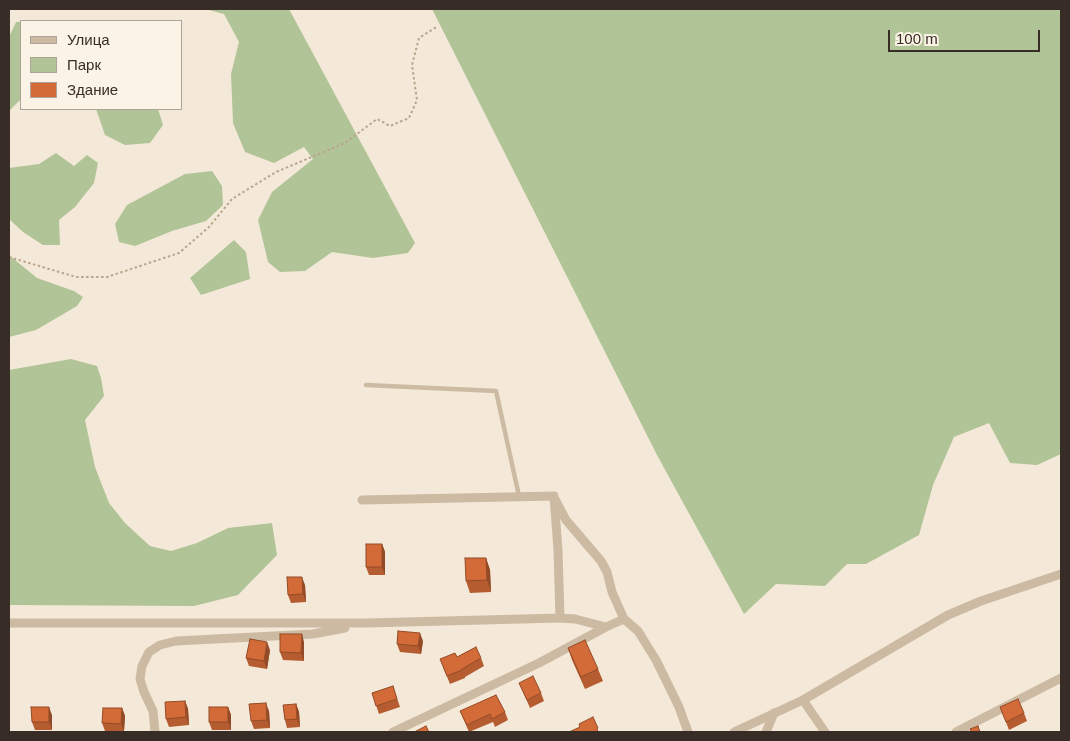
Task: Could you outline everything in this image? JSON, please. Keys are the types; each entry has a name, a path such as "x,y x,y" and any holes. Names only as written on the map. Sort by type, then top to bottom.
{"street":[{"path":"362,500 554,496"},
{"path":"554,496 560,618"},
{"path":"554,496 566,520 601,560 624,619 638,631 656,660 679,708 688,732"},
{"path":"734,732 803,700 948,615 980,601 1061,574"},
{"path":"9,623 367,623 560,618 575,619 606,626"},
{"path":"392,732 540,663 606,626 624,619"},
{"path":"155,732 152,711 140,679 142,666 150,652 160,645 176,641 313,634 367,623"},
{"path":"956,732 1061,678"},
{"path":"803,700 825,732"},
{"path":"766,732 774,714"}],"lane":[{"path":"366,385 496,391 519,496"}],"path":[{"path":"9,256 76,277 107,277 179,253 209,227 232,198 276,172 345,143 376,119 390,126 408,118 418,100 412,64 419,38 438,26"}],"green space":[{"path":"205,9 289,9 415,243 408,253 373,258 332,252 305,271 280,272 268,262 258,220 272,192 313,159 304,147 274,163 245,152 233,123 231,74 239,42 224,14"},
{"path":"432,9 1061,9 1061,454 1037,465 1010,463 989,423 954,437 933,485 919,535 866,564 847,564 825,586 776,584 744,614 657,455"},
{"path":"16,22 20,22 20,100 9,111 9,37"},
{"path":"96,110 158,110 163,125 150,143 125,145 105,135"},
{"path":"56,153 74,166 87,155 98,163 94,183 75,207 59,220 60,245 43,245 23,232 9,219 9,168 39,164"},
{"path":"212,171 222,186 223,205 206,221 172,231 135,246 119,242 115,224 127,205 185,174"},
{"path":"234,240 246,252 250,279 201,295 190,278"},
{"path":"9,255 37,278 74,291 83,297 77,306 36,330 9,337"},
{"path":"71,359 97,366 104,396 85,420 95,467 109,503 125,523 150,546 171,551 197,543 228,528 272,523 277,555 238,595 194,606 9,605 9,370"}],"building":[{"path":"366,544 382,544 382,567 366,567"},
{"path":"465,558 486,558 487,580 466,581"},
{"path":"287,577 302,577 303,594 288,595"},
{"path":"398,631 420,633 418,646 397,644"},
{"path":"280,634 302,634 301,653 280,652"},
{"path":"250,639 267,642 264,661 246,658"},
{"path":"585,640 598,669 581,677 568,648"},
{"path":"476,647 481,658 462,670 447,676 440,659 455,653 457,657"},
{"path":"533,676 541,693 527,700 519,683"},
{"path":"393,686 397,699 376,706 372,693"},
{"path":"496,695 505,712 492,719 490,714 467,725 460,711"},
{"path":"1018,699 1024,713 1006,722 1000,707"},
{"path":"185,701 186,717 166,719 165,702"},
{"path":"266,703 267,720 251,721 249,704"},
{"path":"296,704 297,719 285,720 283,705"},
{"path":"31,707 49,707 49,722 32,722"},
{"path":"209,707 228,707 228,722 209,722"},
{"path":"103,708 122,708 121,724 102,723"},
{"path":"593,717 598,732 569,732 580,727 579,724"},
{"path":"426,726 429,732 416,732 416,731"},
{"path":"978,726 980,732 968,732 971,731 970,729"}]}
